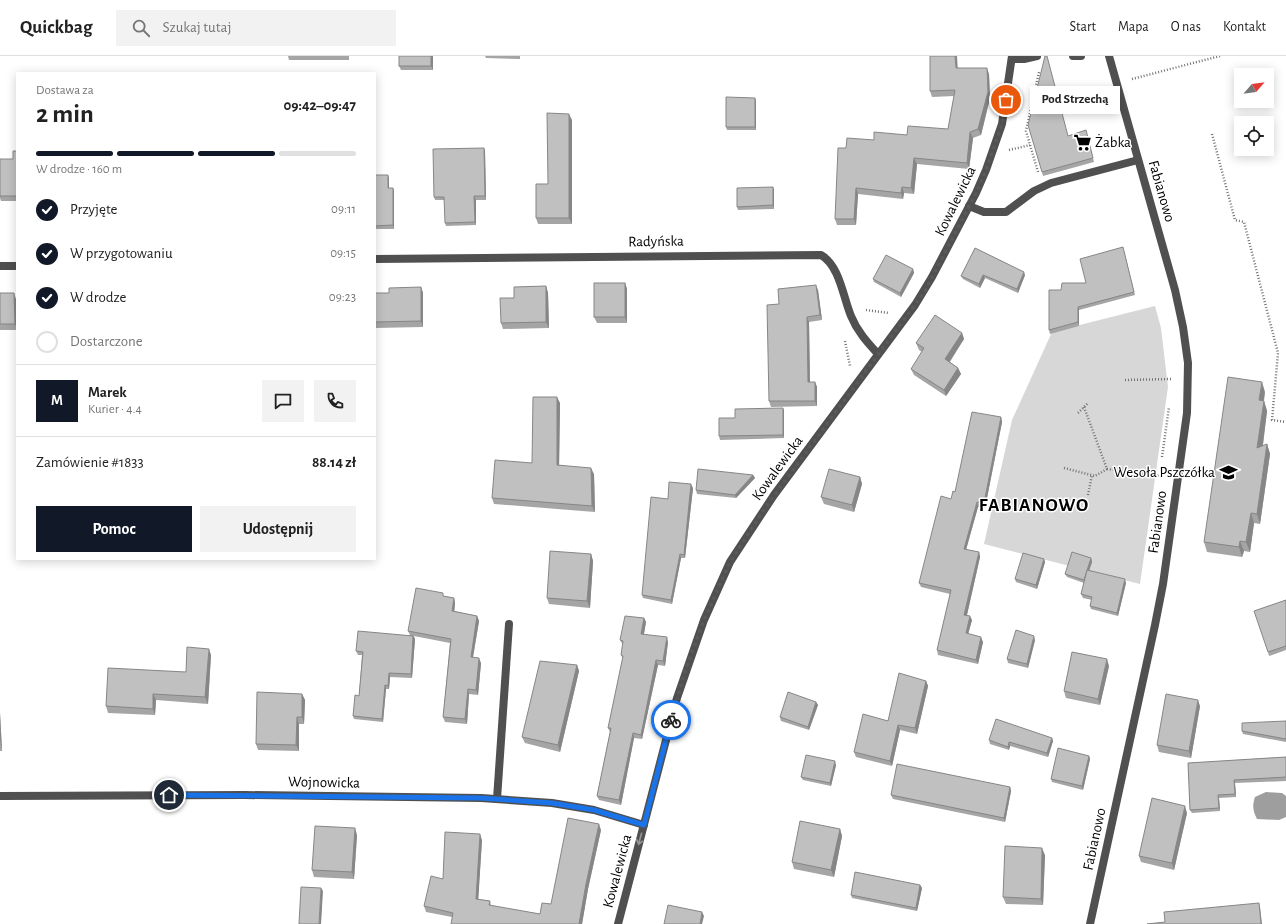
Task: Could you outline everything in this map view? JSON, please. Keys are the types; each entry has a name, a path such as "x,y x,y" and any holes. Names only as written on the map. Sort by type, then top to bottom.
{"street":[{"path":"1012,57 1024,60 1037,56"},
{"path":"1073,56 1081,56"},
{"name":"Fabianowo","path":"1090,924 1163,584 1186,413 1188,363 1183,327 1175,290 1109,56"},
{"name":"Kowalewicka","path":"618,924 686,668 704,620 730,562 757,520 925,291 986,170 1002,124 1012,57"},
{"path":"969,206 984,212 1006,212 1042,187 1051,183 1138,160"},
{"name":"Radyńska","path":"376,259 821,254 828,259 833,267 851,317 861,335 878,354"},
{"path":"0,266 16,266"},
{"path":"497,799 509,624"},
{"name":"Wojnowicka","path":"0,796 245,795 497,799 552,803 594,810 644,825"}],"path":[{"path":"1116,83 1220,56"},
{"path":"1039,71 1026,131 1042,187"},
{"path":"1212,134 1235,220 1244,222 1278,353 1272,420 1286,422"},
{"path":"1170,372 1171,385"},
{"path":"1125,380 1171,379"},
{"path":"1078,413 1088,403"},
{"path":"1162,461 1170,403"},
{"path":"1084,407 1108,469"},
{"path":"1064,468 1092,475 1108,469 1160,476"},
{"path":"1160,484 1161,469"},
{"path":"1088,496 1092,475"}],"shaded area":[{"path":"1155,306 1161,328 1168,387 1140,584 984,544 1012,420 1052,332"},
{"path":"1266,792 1282,793 1286,796 1286,817 1279,820 1257,819 1253,808 1255,797"}],"building":[{"path":"399,56 431,56 431,66 399,66"},
{"path":"930,56 955,56 956,68 987,68 988,92 978,129 970,132 967,163 914,158 911,188 902,187 901,193 856,188 854,219 835,219 838,148 846,148 847,138 874,140 874,132 907,135 908,126 948,129 955,90 930,91"},
{"path":"1045,56 1047,56 1068,136 1086,130 1093,158 1042,172 1028,125"},
{"path":"726,97 755,98 755,127 726,127"},
{"path":"547,113 569,114 569,218 536,218 536,184 548,184"},
{"path":"484,148 485,196 474,196 475,222 445,223 444,197 434,197 433,149"},
{"path":"13,151 16,151 16,196 0,196 0,159 13,159"},
{"path":"376,175 388,175 388,188 393,188 393,225 376,226"},
{"path":"773,187 773,205 737,207 737,188"},
{"path":"1123,247 1134,292 1078,307 1078,322 1049,330 1049,290 1061,290 1062,283 1086,283 1080,259"},
{"path":"975,248 1024,272 1017,289 983,275 979,284 961,276"},
{"path":"886,255 913,269 900,293 873,279"},
{"path":"594,283 625,283 625,317 594,317"},
{"path":"816,285 820,315 807,317 808,382 815,382 815,401 769,401 767,305 779,304 778,289"},
{"path":"546,286 546,322 501,323 500,298 514,298 514,287"},
{"path":"421,287 421,321 376,322 376,293 389,293 389,288"},
{"path":"0,293 14,293 15,324 0,324"},
{"path":"935,315 962,333 945,359 958,368 944,390 911,369 924,348 916,343"},
{"path":"1228,377 1262,382 1259,400 1264,401 1257,448 1267,444 1257,514 1251,513 1246,542 1240,541 1239,547 1204,542"},
{"path":"533,397 557,397 557,465 591,468 592,506 492,498 495,460 532,463"},
{"path":"783,408 783,435 719,436 719,418 735,418 735,409"},
{"path":"972,412 1001,417 984,503 977,502 964,549 979,552 964,615 970,616 966,633 981,637 976,660 937,650 951,590 919,583 941,496 951,499 953,491 955,492"},
{"path":"698,469 753,475 735,495 696,490"},
{"path":"829,469 860,477 852,505 821,497"},
{"path":"669,482 691,484 684,555 680,554 671,600 642,595 651,497 668,499"},
{"path":"550,551 591,554 587,601 547,598"},
{"path":"1072,552 1091,558 1084,580 1065,574"},
{"path":"1023,553 1044,559 1036,585 1015,579"},
{"path":"1087,570 1125,579 1117,613 1090,606 1092,597 1081,594"},
{"path":"416,588 443,593 443,596 454,598 452,611 477,616 471,657 479,658 476,690 468,689 465,719 443,717 451,639 408,631"},
{"path":"1286,600 1286,646 1268,652 1254,611"},
{"path":"625,616 644,618 641,634 667,637 663,661 656,660 641,735 633,733 619,800 597,796 611,728 608,728 623,656 621,655 623,641 620,640"},
{"path":"1016,630 1034,636 1027,664 1007,659"},
{"path":"358,631 413,636 411,674 389,673 388,686 385,685 382,719 353,716 355,695 359,696 363,652 356,651"},
{"path":"187,647 209,649 205,697 153,694 153,709 106,706 108,668 186,672"},
{"path":"1072,652 1107,659 1098,699 1064,691"},
{"path":"540,661 577,665 558,745 522,737"},
{"path":"899,673 926,681 915,728 898,725 890,761 854,752 863,714 888,721"},
{"path":"257,692 302,694 302,717 297,717 296,745 256,744"},
{"path":"788,692 816,702 808,727 780,717"},
{"path":"1166,694 1198,700 1189,751 1157,745"},
{"path":"996,719 1052,738 1047,753 1009,742 1008,747 989,740"},
{"path":"1286,721 1286,739 1242,731 1242,723"},
{"path":"1058,748 1089,756 1082,786 1051,779"},
{"path":"806,755 835,761 830,783 801,777"},
{"path":"1286,757 1286,777 1234,780 1235,794 1218,795 1219,808 1190,810 1188,763"},
{"path":"897,764 1010,787 1004,818 891,795"},
{"path":"1152,798 1185,806 1172,863 1139,856"},
{"path":"568,818 599,824 579,924 451,924 453,913 424,906 431,876 443,879 445,832 480,834 476,899 490,901 489,905 540,914 542,903 551,904"},
{"path":"800,821 840,829 831,870 792,862"},
{"path":"315,826 355,828 352,872 312,870"},
{"path":"1005,846 1042,848 1041,899 1003,897"},
{"path":"855,872 920,885 916,908 851,895"},
{"path":"301,887 321,888 319,924 299,924"},
{"path":"1259,903 1261,924 1147,924 1165,922 1164,912"},
{"path":"668,905 702,912 700,924 664,924"}],"way so far":[{"path":"671,720 686,668 711,602 730,562 765,508 925,291 976,193 986,170 1002,124 1006,100"}],"place":[{"name":"Pod Strzechą","path":"1006,100"},
{"name":"Żabka","path":"1082,142"},
{"name":"Wesoła Pszczółka","path":"1228,472"}],"district":[{"name":"FABIANOWO","path":"1034,504"}],"route":[{"path":"169,795 480,798 552,803 594,810 644,825 671,720"}]}
